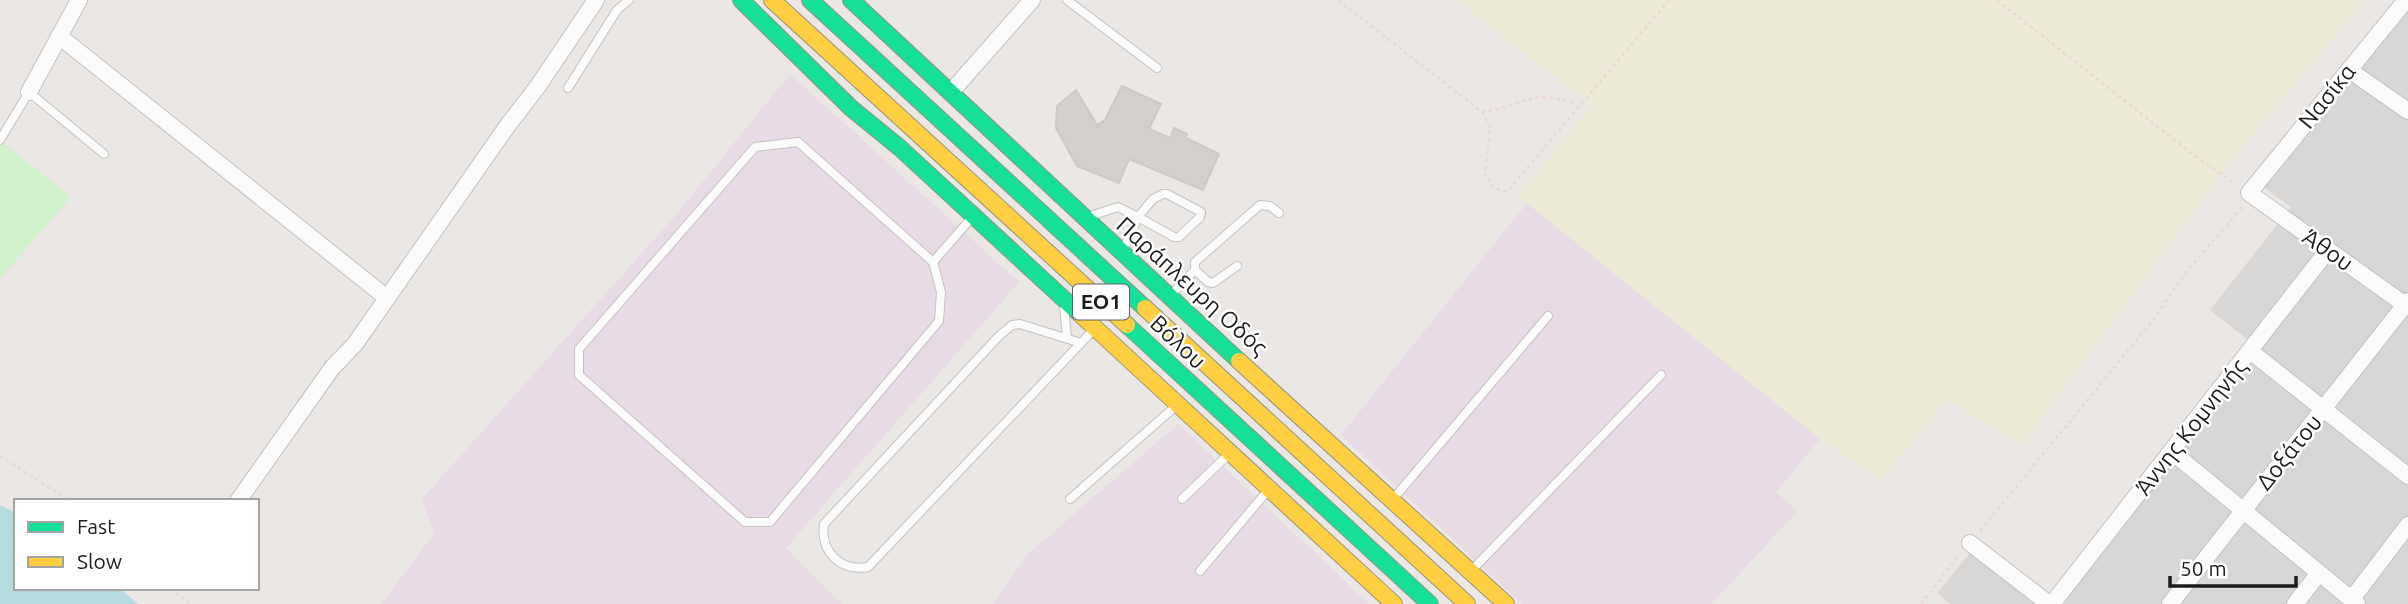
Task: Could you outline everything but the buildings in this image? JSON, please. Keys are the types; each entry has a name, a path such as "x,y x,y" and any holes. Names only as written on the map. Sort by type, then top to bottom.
{"street":[{"path":"29,92 79,0"},
{"path":"239,499 332,368 355,344 596,0"},
{"path":"741,0 851,108 900,148 1394,604"},
{"name":"Βόλου","path":"772,0 1430,604"},
{"name":"Βόλου","path":"810,0 1467,604"},
{"name":"Παράπλευρη Οδός","path":"851,0 1121,253 1506,604"},
{"path":"951,92 1032,0"},
{"name":"Νασίκα","path":"2249,193 2406,0"},
{"path":"59,36 387,298"},
{"path":"2349,69 2408,111"},
{"name":"Άθου","path":"2249,193 2407,304"},
{"name":"Άννης Κομνηνής","path":"2051,604 2328,250"},
{"name":"Δοξάτου","path":"2170,604 2407,304"},
{"path":"2250,351 2408,476"},
{"path":"2172,452 2354,602 2408,525"},
{"path":"1970,543 2051,604"},
{"path":"2295,604 2319,573"}],"lane":[{"path":"568,88 617,10 629,0"},
{"path":"1067,0 1157,68"},
{"path":"0,139 29,92 104,154"},
{"path":"798,142 933,262 941,292 939,321 770,522 745,522 579,375 579,349 755,147 798,142"},
{"path":"1084,218 1118,207 1138,217 1177,238 1201,214 1199,210 1163,194 1153,199 1138,217 1121,253"},
{"path":"1170,296 1195,270 1195,262 1260,205 1270,206 1279,213"},
{"path":"933,262 973,216"},
{"path":"1195,270 1208,282 1213,283 1237,266"},
{"path":"1064,300 1067,338"},
{"path":"1392,500 1548,316"},
{"path":"1081,342 1016,324 999,336 824,524 824,539 834,559 854,568 868,567 1095,328"},
{"path":"1471,571 1661,375"},
{"path":"1070,499 1177,405"},
{"path":"1182,499 1230,453"},
{"path":"1200,571 1269,489"}],"path":[{"path":"1338,0 1482,112 1490,127 1485,175 1493,188 1507,192 1669,0"},
{"path":"1921,604 2149,325 2186,273 2241,209 2249,193 2191,153 1997,0"},
{"path":"1482,112 1540,96 1550,96 1578,105"},
{"path":"0,456 67,499"},
{"path":"172,590 190,604"}],"shaded area":[{"path":"1457,0 2365,0 2232,160 2023,444 1947,400 1881,480 1820,438 1518,196 1592,106"},
{"path":"2408,2 2408,604 2047,604 2252,343 2210,310 2291,207 2256,182"},
{"path":"790,74 1019,282 786,548 842,604 381,604 434,534 422,499 675,216"},
{"path":"1527,203 1820,439 1776,492 1798,511 1711,604 1522,604 1341,435"},
{"path":"1178,424 1369,604 993,604 1028,554"},
{"path":"1970,553 2037,604 1950,604 1937,593"}],"green space":[{"path":"0,140 71,197 0,279"}],"water":[{"path":"0,505 14,512 14,590 122,590 138,604 0,604"}],"traffic: fast":[{"path":"741,0 851,108 900,148 1080,314"},
{"path":"810,0 1145,308"},
{"path":"851,0 1239,361"},
{"path":"1127,325 1430,604"}],"traffic: slow":[{"path":"772,0 1127,325"},
{"path":"1145,308 1467,604"},
{"path":"1080,314 1394,604"},
{"path":"1239,361 1506,604"}]}
